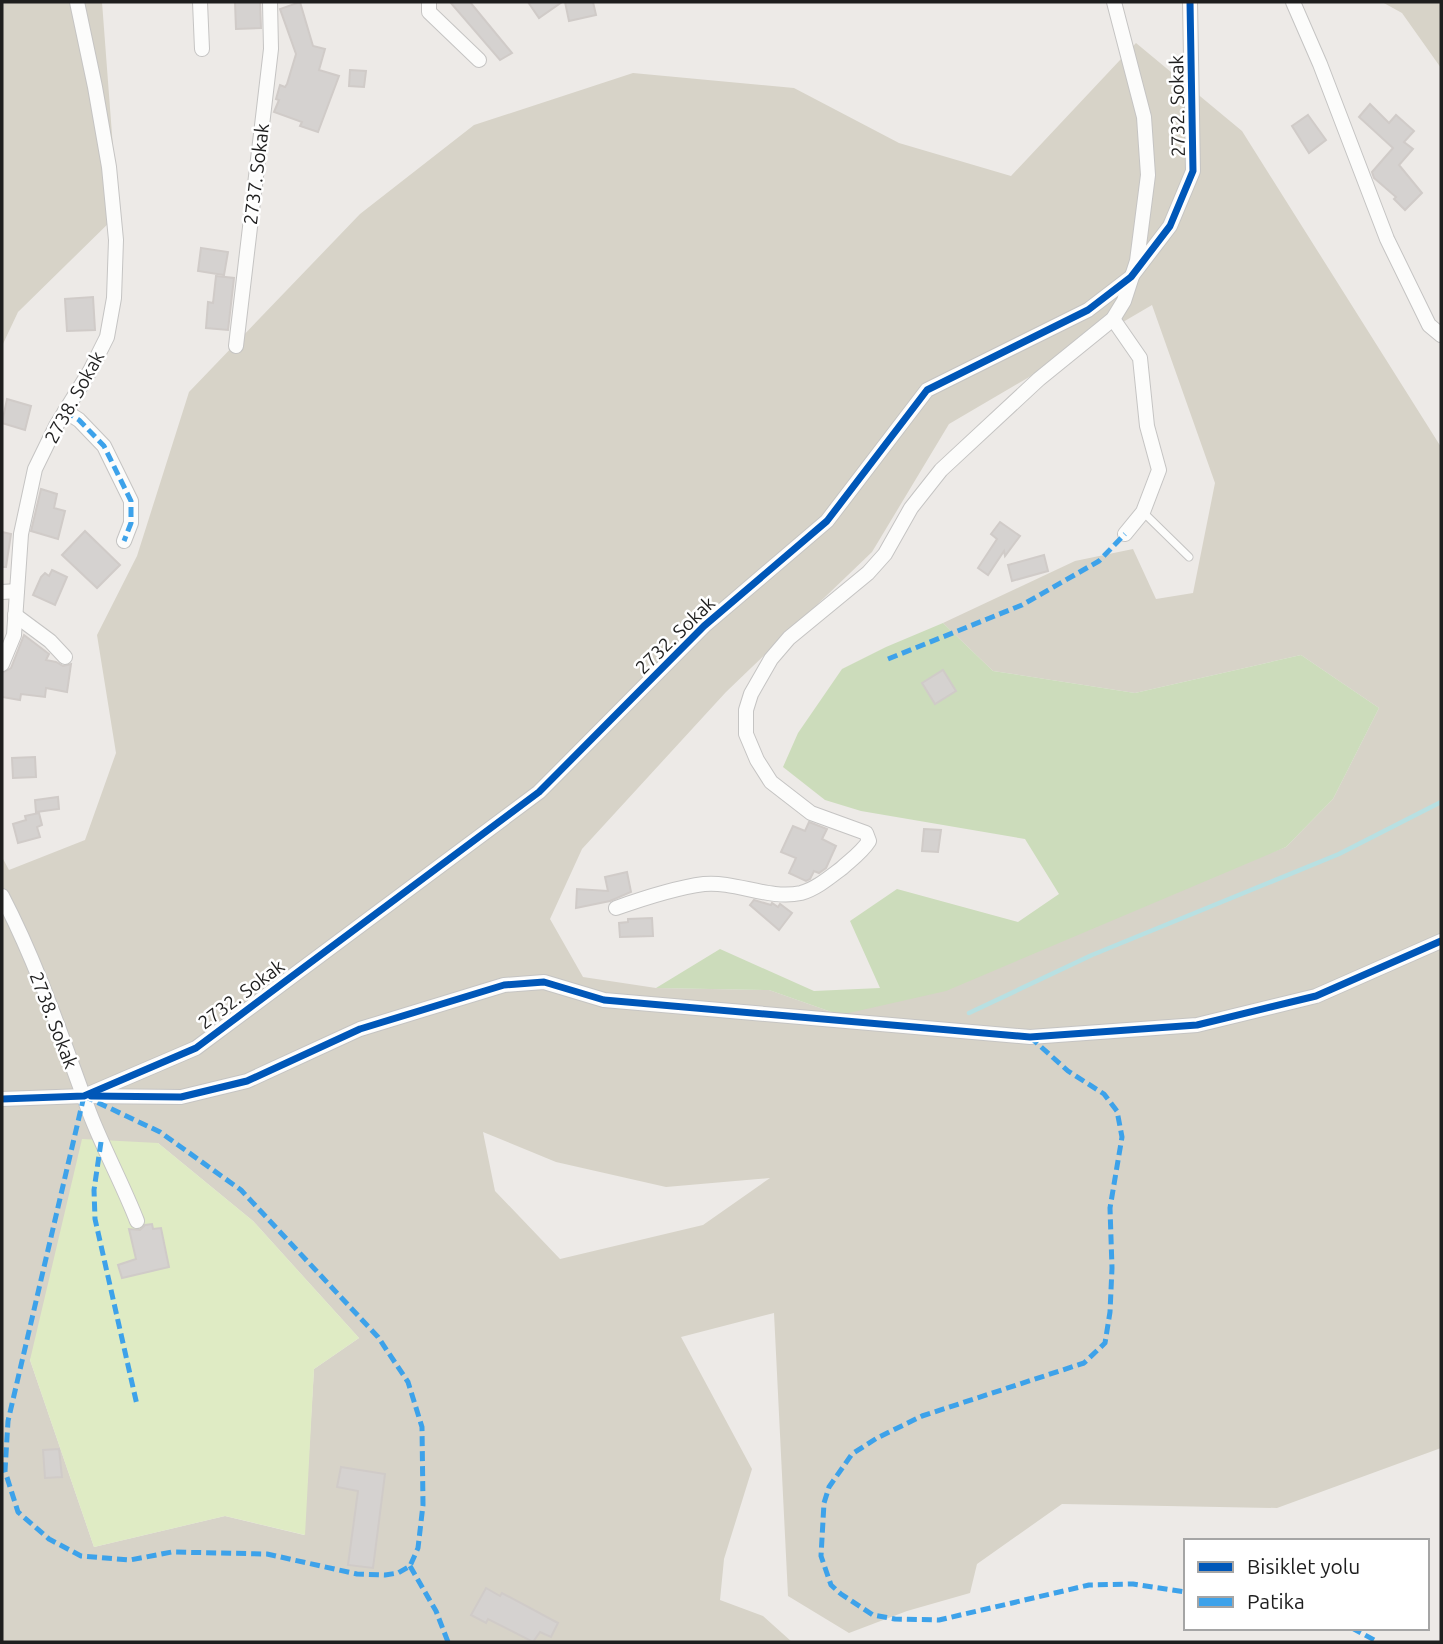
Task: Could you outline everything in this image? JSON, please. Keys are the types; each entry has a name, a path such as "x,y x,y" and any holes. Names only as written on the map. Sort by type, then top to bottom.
{"street":[{"name":"2738. Sokak","path":"2,664 14,635 15,615 9,591 35,469 107,337 114,299 116,240 109,167 77,2"},
{"path":"200,2 202,49"},
{"name":"2737. Sokak","path":"236,346 271,49 270,2"},
{"path":"429,2 429,12 479,60"},
{"name":"2732. Sokak","path":"616,908 704,884 726,884 766,892 800,893 836,872 864,849 869,841 866,833 811,813 771,782 757,761 747,734 746,710 751,694 771,659 789,638 867,573 885,554 911,508 941,470 1039,379 1113,319 1124,302 1137,261 1148,175 1144,117 1114,2"},
{"name":"2732. Sokak","path":"2,1099 84,1096 196,1048 539,792 704,626 827,521 927,390 1088,310 1131,278 1170,226 1194,171 1190,2"},
{"path":"1293,2 1320,64 1387,239 1429,324 1441,335"},
{"path":"1113,319 1139,358 1147,426 1159,470 1143,512 1125,534"},
{"path":"65,411 79,420 104,446 131,501 131,523 124,541"},
{"path":"15,615 65,657"},
{"name":"2738. Sokak","path":"2,896 137,1221"},
{"path":"84,1096 181,1097 247,1081 360,1029 504,985 544,982 604,1000 1030,1037 1197,1025 1316,996 1441,941"}],"lane":[{"path":"1143,512 1189,556"}],"shaded area":[{"path":"2,2 102,2 118,214 18,312 2,346"},
{"path":"1382,2 1441,2 1441,68 1402,13"},
{"path":"1136,43 1242,131 1441,447 1441,1448 1277,1508 1062,1504 977,1564 970,1593 907,1611 849,1633 788,1596 774,1313 681,1337 752,1469 724,1559 720,1600 763,1616 792,1642 2,1642 2,857 9,870 85,840 116,753 97,635 137,556 189,392 360,214 474,125 633,73 794,88 899,143 1011,176","holes":["1152,305 1215,483 1193,593 1156,599 1133,549 1075,561 943,623 993,671 1135,693 1301,655 1379,708 1333,799 1286,847 840,1015 769,990 656,988 583,977 550,919 582,849 726,692 872,552 949,424","483,1132 556,1162 666,1187 770,1178 703,1225 560,1259 495,1191","158,1143 253,1221 359,1338 314,1369 304,1535 225,1516 94,1547 30,1360"]}],"green space":[{"path":"943,623 993,671 1135,693 1301,655 1379,708 1333,799 1286,847 946,991 840,1015 769,990 656,988 720,949 814,991 880,988 850,921 897,889 1018,922 1059,894 1025,839 861,811 825,800 783,767 798,733 842,669"},
{"path":"82,1139 158,1143 253,1221 359,1338 314,1369 305,1535 225,1516 94,1547 30,1360"}],"building":[{"path":"235,2 260,2 261,28 236,29"},
{"path":"300,2 313,46 325,49 319,70 339,76 318,132 300,126 302,122 274,112 279,100 276,99 280,85 285,87 287,84 296,54 280,9"},
{"path":"450,2 470,2 512,53 500,60"},
{"path":"528,2 562,2 539,18"},
{"path":"565,2 593,2 596,15 569,21"},
{"path":"350,70 366,71 364,87 349,86"},
{"path":"1370,104 1389,123 1396,115 1414,131 1404,142 1413,149 1399,165 1422,193 1405,210 1394,199 1396,197 1374,178 1372,172 1393,148 1359,117"},
{"path":"1308,115 1326,140 1309,153 1292,126"},
{"path":"201,248 228,252 224,275 198,271"},
{"path":"216,276 234,278 228,330 206,328 208,302 213,303"},
{"path":"93,297 95,330 67,331 65,299"},
{"path":"7,399 31,406 25,430 2,423"},
{"path":"41,489 57,494 54,508 65,511 58,539 31,531"},
{"path":"1000,522 1020,536 1005,556 1004,551 988,575 978,568 997,539 991,534"},
{"path":"85,531 120,565 97,588 62,555"},
{"path":"2,532 11,534 6,567 2,567"},
{"path":"1044,555 1048,571 1012,581 1008,565"},
{"path":"52,570 67,577 55,605 33,595 41,577 45,573 49,576"},
{"path":"24,635 49,654 46,660 63,666 71,664 67,692 46,688 45,697 21,694 20,700 2,697 2,673 11,668"},
{"path":"943,670 956,691 935,704 922,683"},
{"path":"35,757 36,777 13,778 12,758"},
{"path":"58,797 59,809 36,812 35,800"},
{"path":"39,813 42,825 37,827 40,837 18,843 13,824 26,820 25,816"},
{"path":"809,822 827,829 822,839 836,846 826,868 819,873 814,871 806,881 789,873 796,858 781,852 793,826 805,831"},
{"path":"924,829 941,830 938,852 922,851"},
{"path":"627,872 631,892 610,901 576,908 577,889 608,891 605,877"},
{"path":"754,900 771,905 772,903 778,907 780,904 792,913 779,930 750,905"},
{"path":"652,918 653,936 620,937 619,923 628,922 628,919"},
{"path":"152,1224 153,1229 161,1228 169,1267 122,1278 118,1265 136,1259 129,1229 140,1230 145,1225"},
{"path":"59,1449 62,1477 45,1478 43,1450"},
{"path":"341,1467 385,1474 373,1568 348,1565 358,1491 337,1487"},
{"path":"486,1588 500,1596 502,1593 558,1623 551,1637 540,1632 533,1642 488,1619 486,1623 471,1615"}],"waterway":[{"path":"969,1013 1092,955 1339,854 1441,802"}],"marked path":[{"path":"65,411 79,420 104,446 131,501 131,523 124,541"},
{"path":"888,659 1022,605 1099,561 1125,534"},
{"path":"1030,1037 1068,1071 1104,1094 1117,1111 1122,1137 1110,1208 1112,1268 1105,1343 1084,1363 922,1416 877,1438 852,1454 829,1487 824,1503 821,1556 831,1585 841,1594 873,1615 895,1619 939,1620 1089,1585 1133,1584 1184,1592"},
{"path":"84,1096 160,1132 241,1190 378,1337 408,1382 422,1427 423,1505 418,1548 410,1566 398,1573 385,1575 357,1574 267,1554 172,1552 130,1560 81,1556 49,1539 18,1512 5,1471 8,1421 84,1096"},
{"path":"101,1142 94,1190 95,1219 137,1405"},
{"path":"410,1566 436,1611 448,1642"},
{"path":"1356,1630 1378,1642"}],"cycle path":[{"path":"2,1099 84,1096 196,1048 539,792 704,626 827,521 927,390 1088,310 1131,277 1170,226 1193,171 1190,2"},
{"path":"91,1096 181,1097 247,1081 360,1029 504,985 544,982 604,1000 1030,1037 1197,1025 1316,996 1441,941"}]}
